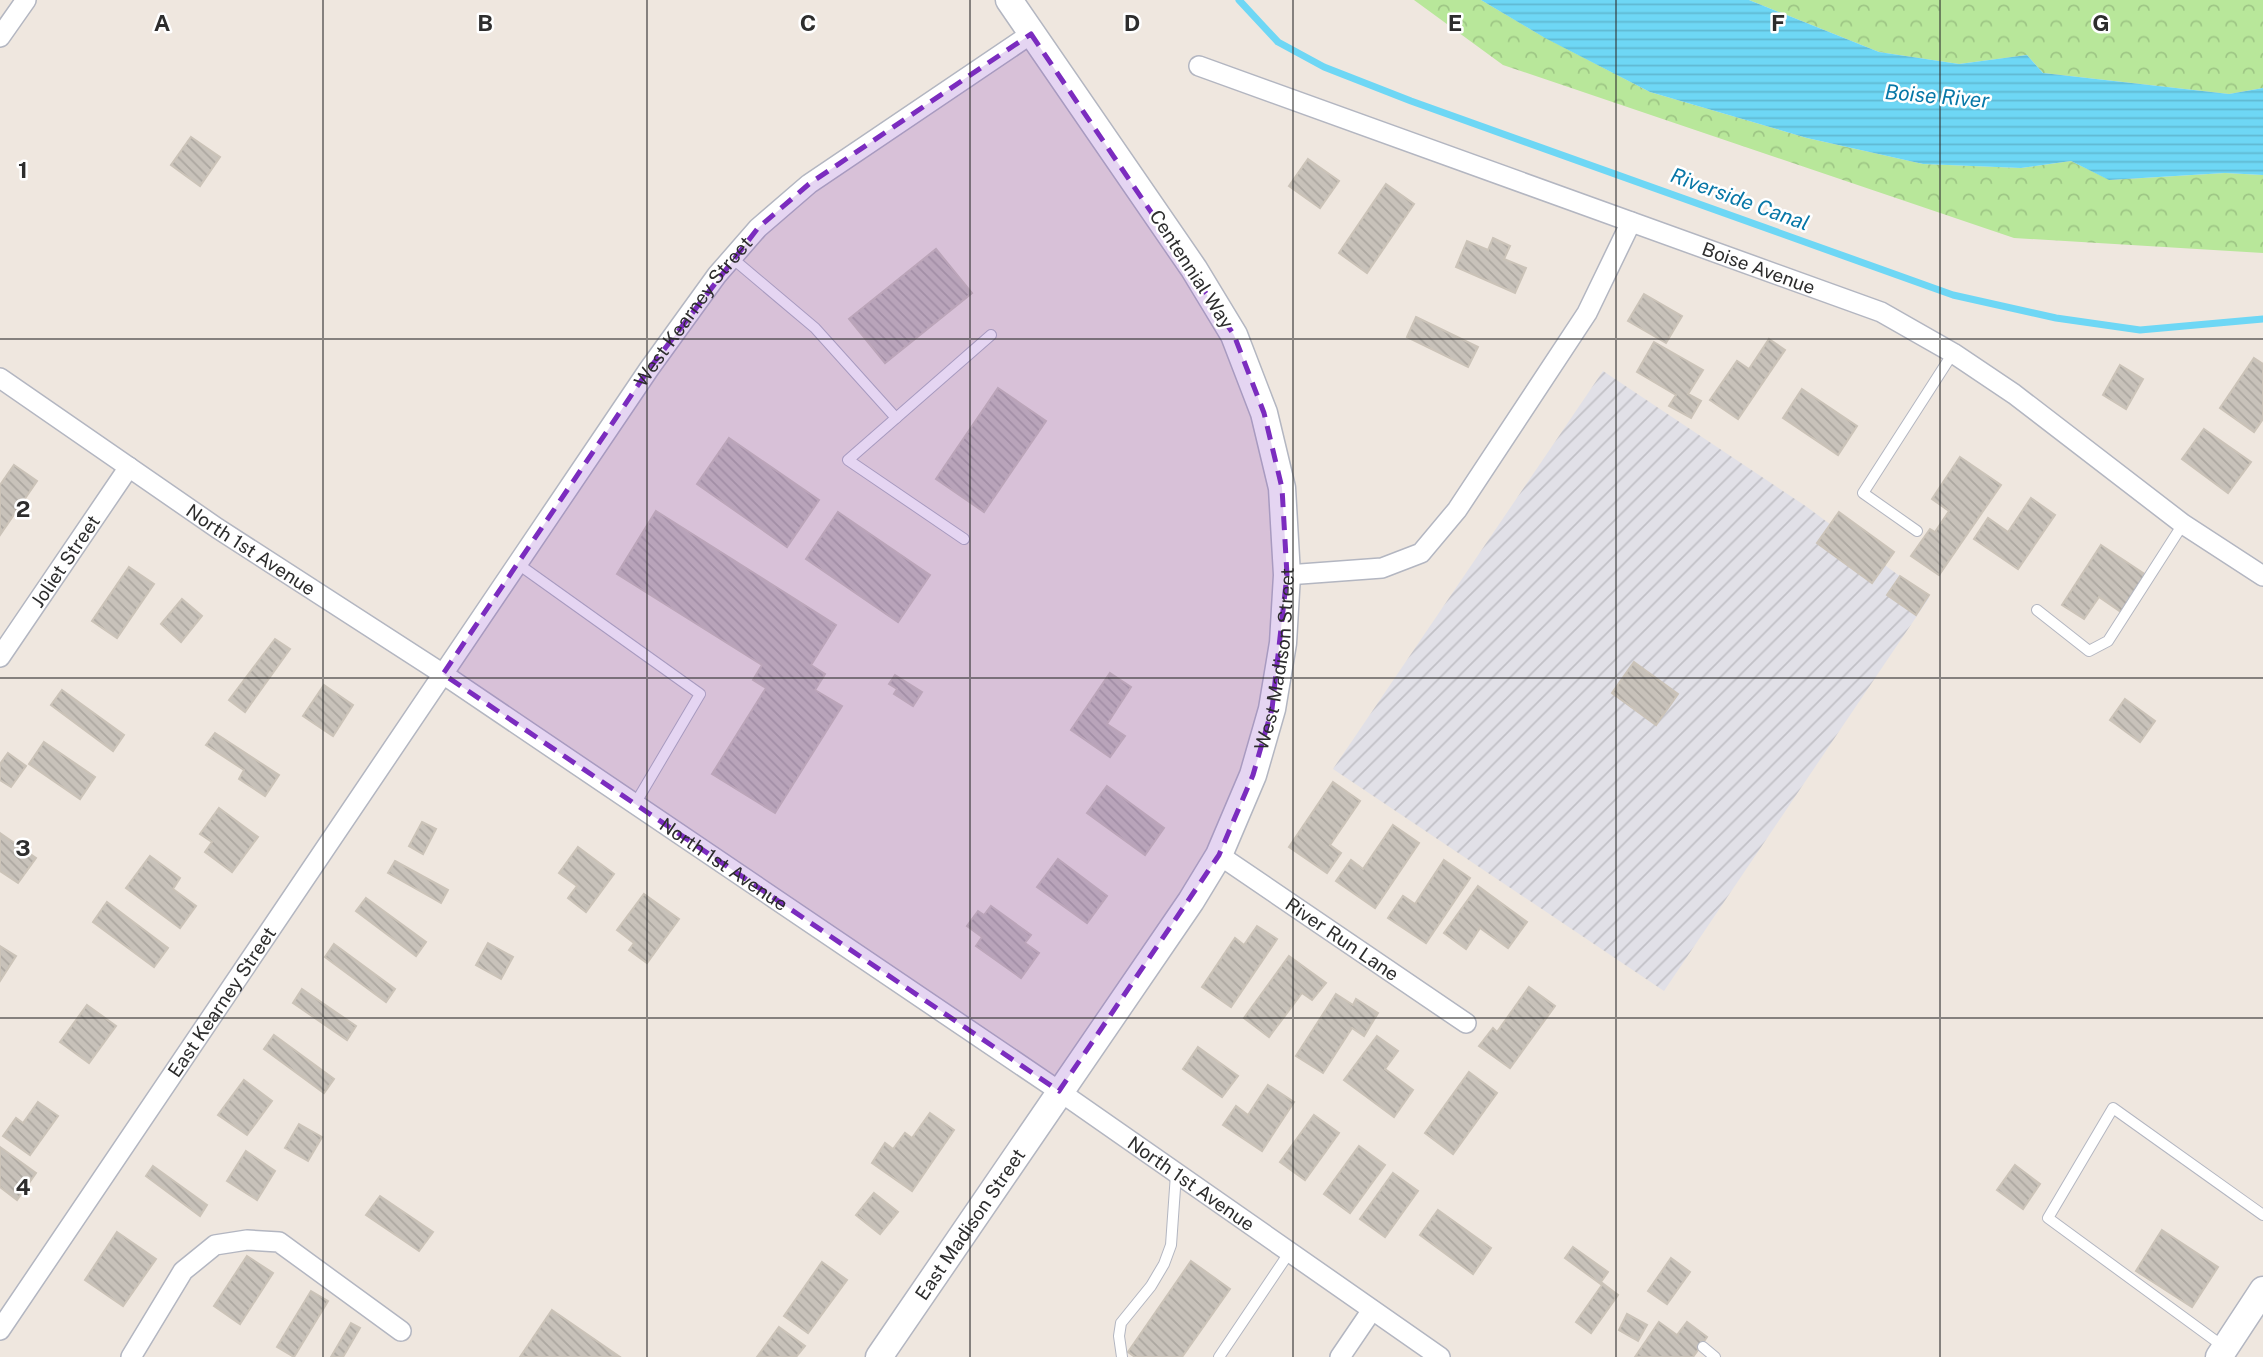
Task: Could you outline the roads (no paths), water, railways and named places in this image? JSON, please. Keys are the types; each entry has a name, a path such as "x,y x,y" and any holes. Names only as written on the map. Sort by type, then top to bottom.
{"main road":[{"name":"Centennial Way","path":"1009,0 1195,269 1234,335 1264,413 1282,488 1287,575"},
{"name":"West Madison Street","path":"1059,1091 1191,901 1219,855 1253,775 1272,709 1283,643 1287,575"},
{"name":"East Madison Street","path":"879,1357 1059,1091"},
{"path":"2222,1352 2263,1290"}],"street":[{"path":"0,37 26,0"},
{"name":"West Kearney Street","path":"443,674 649,369 732,258 758,228 809,184 1031,34"},
{"name":"Boise Avenue","path":"1199,66 1881,312 1953,352 2014,394 2183,524 2263,576"},
{"name":"West Madison Street","path":"1287,575 1382,568 1421,553 1457,510 1587,313 1631,222"},
{"name":"North 1st Avenue","path":"0,378 217,528 443,674 1059,1091 1440,1357"},
{"name":"Joliet Street","path":"0,657 129,467"},
{"name":"East Kearney Street","path":"0,1330 443,674"},
{"name":"River Run Lane","path":"1219,855 1466,1023"},
{"path":"131,1357 183,1271 215,1245 247,1240 279,1242 401,1331"},
{"path":"1340,1357 1372,1310"}],"lane":[{"path":"732,258 815,328 896,418"},
{"path":"964,538 848,460 991,335"},
{"path":"1917,531 1863,493 1953,352"},
{"path":"2037,610 2089,651 2108,641 2183,524"},
{"path":"518,564 700,694 635,804"},
{"path":"2222,1352 2048,1219 2113,1108 2263,1215"},
{"path":"1122,1357 1119,1336 1122,1323 1151,1286 1171,1245 1176,1174"},
{"path":"1220,1357 1289,1253"},
{"path":"1703,1347 1714,1357"}],"water":[{"name":"Boise River","path":"1481,0 1749,0 1879,52 1959,64 2027,55 2043,73 2229,94 2263,88 2263,175 2225,173 2109,180 2071,161 2021,168 1923,164 1807,138 1650,92 1545,38"}],"waterway":[{"name":"Riverside Canal","path":"1239,0 1278,42 1324,67 1411,101 1953,295 2056,318 2140,330 2263,319"}]}
